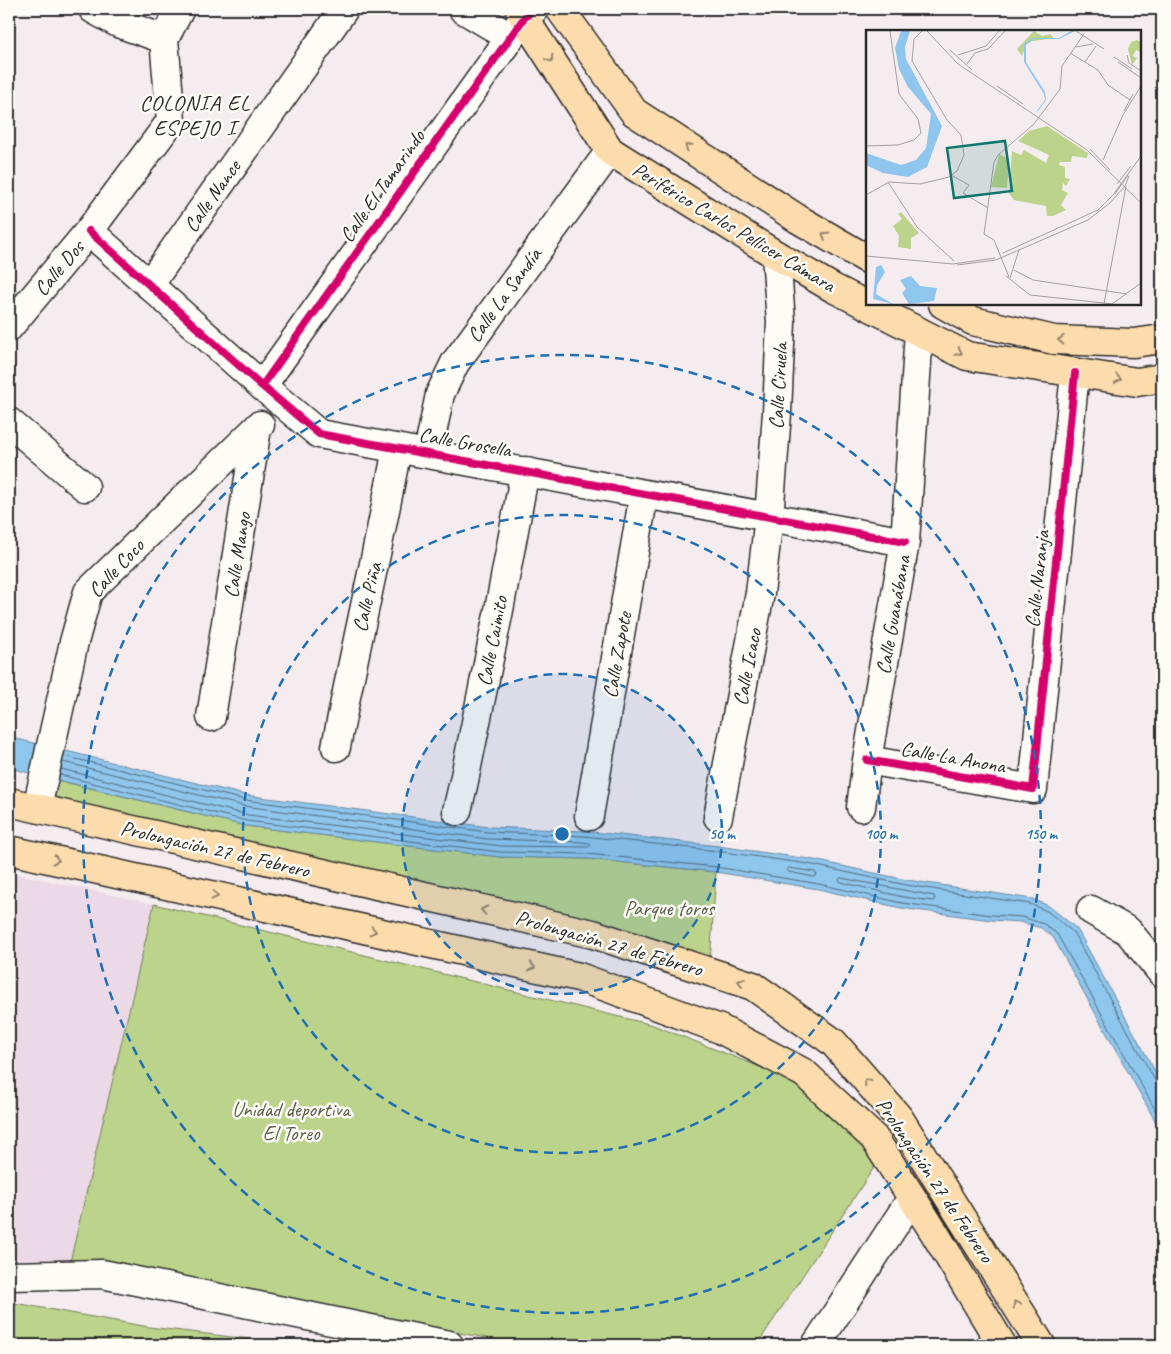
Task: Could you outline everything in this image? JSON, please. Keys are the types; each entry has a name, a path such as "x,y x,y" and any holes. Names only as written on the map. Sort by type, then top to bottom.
{"main road":[{"name":"Periférico Carlos Pellicer Cámara","path":"560,9 634,112 798,219 866,258"},
{"name":"Periférico Carlos Pellicer Cámara","path":"522,18 610,151 776,255 866,305"},
{"name":"Periférico Carlos Pellicer Cámara","path":"866,305 967,356 1137,382 1162,378"},
{"path":"945,305 973,321 1054,340 1134,343 1162,339"},
{"name":"Prolongación 27 de Febrero","path":"9,802 593,934 753,986 833,1042 899,1118 1041,1345"},
{"name":"Prolongación 27 de Febrero","path":"9,850 579,977 720,1029 804,1073 874,1138 1002,1345"}],"street":[{"path":"93,9 118,22 164,39 180,9"},
{"name":"Calle Nance","path":"149,285 344,9"},
{"path":"463,9 522,18"},
{"name":"Calle El Tamarindo","path":"270,393 522,18"},
{"name":"Calle Dos","path":"9,327 89,231 171,121 164,39"},
{"name":"Calle La Sandía","path":"428,453 440,394 455,363 610,151"},
{"name":"Calle Grosella","path":"89,231 270,393 319,434 906,542"},
{"name":"Calle Ciruela","path":"770,517 781,322 776,255"},
{"name":"Calle Guanábana","path":"861,807 867,760 906,542 919,332"},
{"name":"Calle Naranja","path":"1033,789 1074,373"},
{"name":"Calle Mango","path":"211,717 257,428 270,393"},
{"path":"9,422 85,488"},
{"name":"Calle Coco","path":"37,808 74,642 88,592 257,428"},
{"name":"Calle Piña","path":"336,747 355,648 386,512 397,448"},
{"name":"Calle Caimito","path":"457,811 499,610 525,471"},
{"name":"Calle Zapote","path":"589,816 644,494"},
{"name":"Calle Icaco","path":"718,817 760,593 770,517"},
{"name":"Calle La Anona","path":"867,760 1033,789"},
{"path":"1091,910 1128,931 1162,973"},
{"path":"816,1345 912,1198"},
{"path":"9,1276 102,1274 450,1345"}],"shaded area":[{"path":"9,872 154,904 70,1262 9,1263"}],"green space":[{"name":"Parque toros","path":"44,777 246,826 500,857 588,859 716,872 710,963 37,808"},
{"name":"Unidad deportiva El Toreo","path":"154,904 653,1025 793,1080 879,1160 757,1345 525,1345 70,1262"},
{"path":"9,1302 149,1327 298,1345 9,1345"}],"water":[{"path":"9,737 245,795 489,827 584,831 718,846 809,859 907,880 1032,899 1049,906 1077,929 1162,1084 1162,1133 1053,937 1041,928 1020,922 901,908 818,889 716,872 588,859 500,857 246,826 9,768"}],"cycle path":[{"path":"262,386 524,18 534,9"},
{"path":"89,231 262,386 319,434 905,542"},
{"path":"867,760 1033,789 1075,373"}],"district":[{"name":"COLONIA EL ESPEJO I","path":"195,114"}]}
